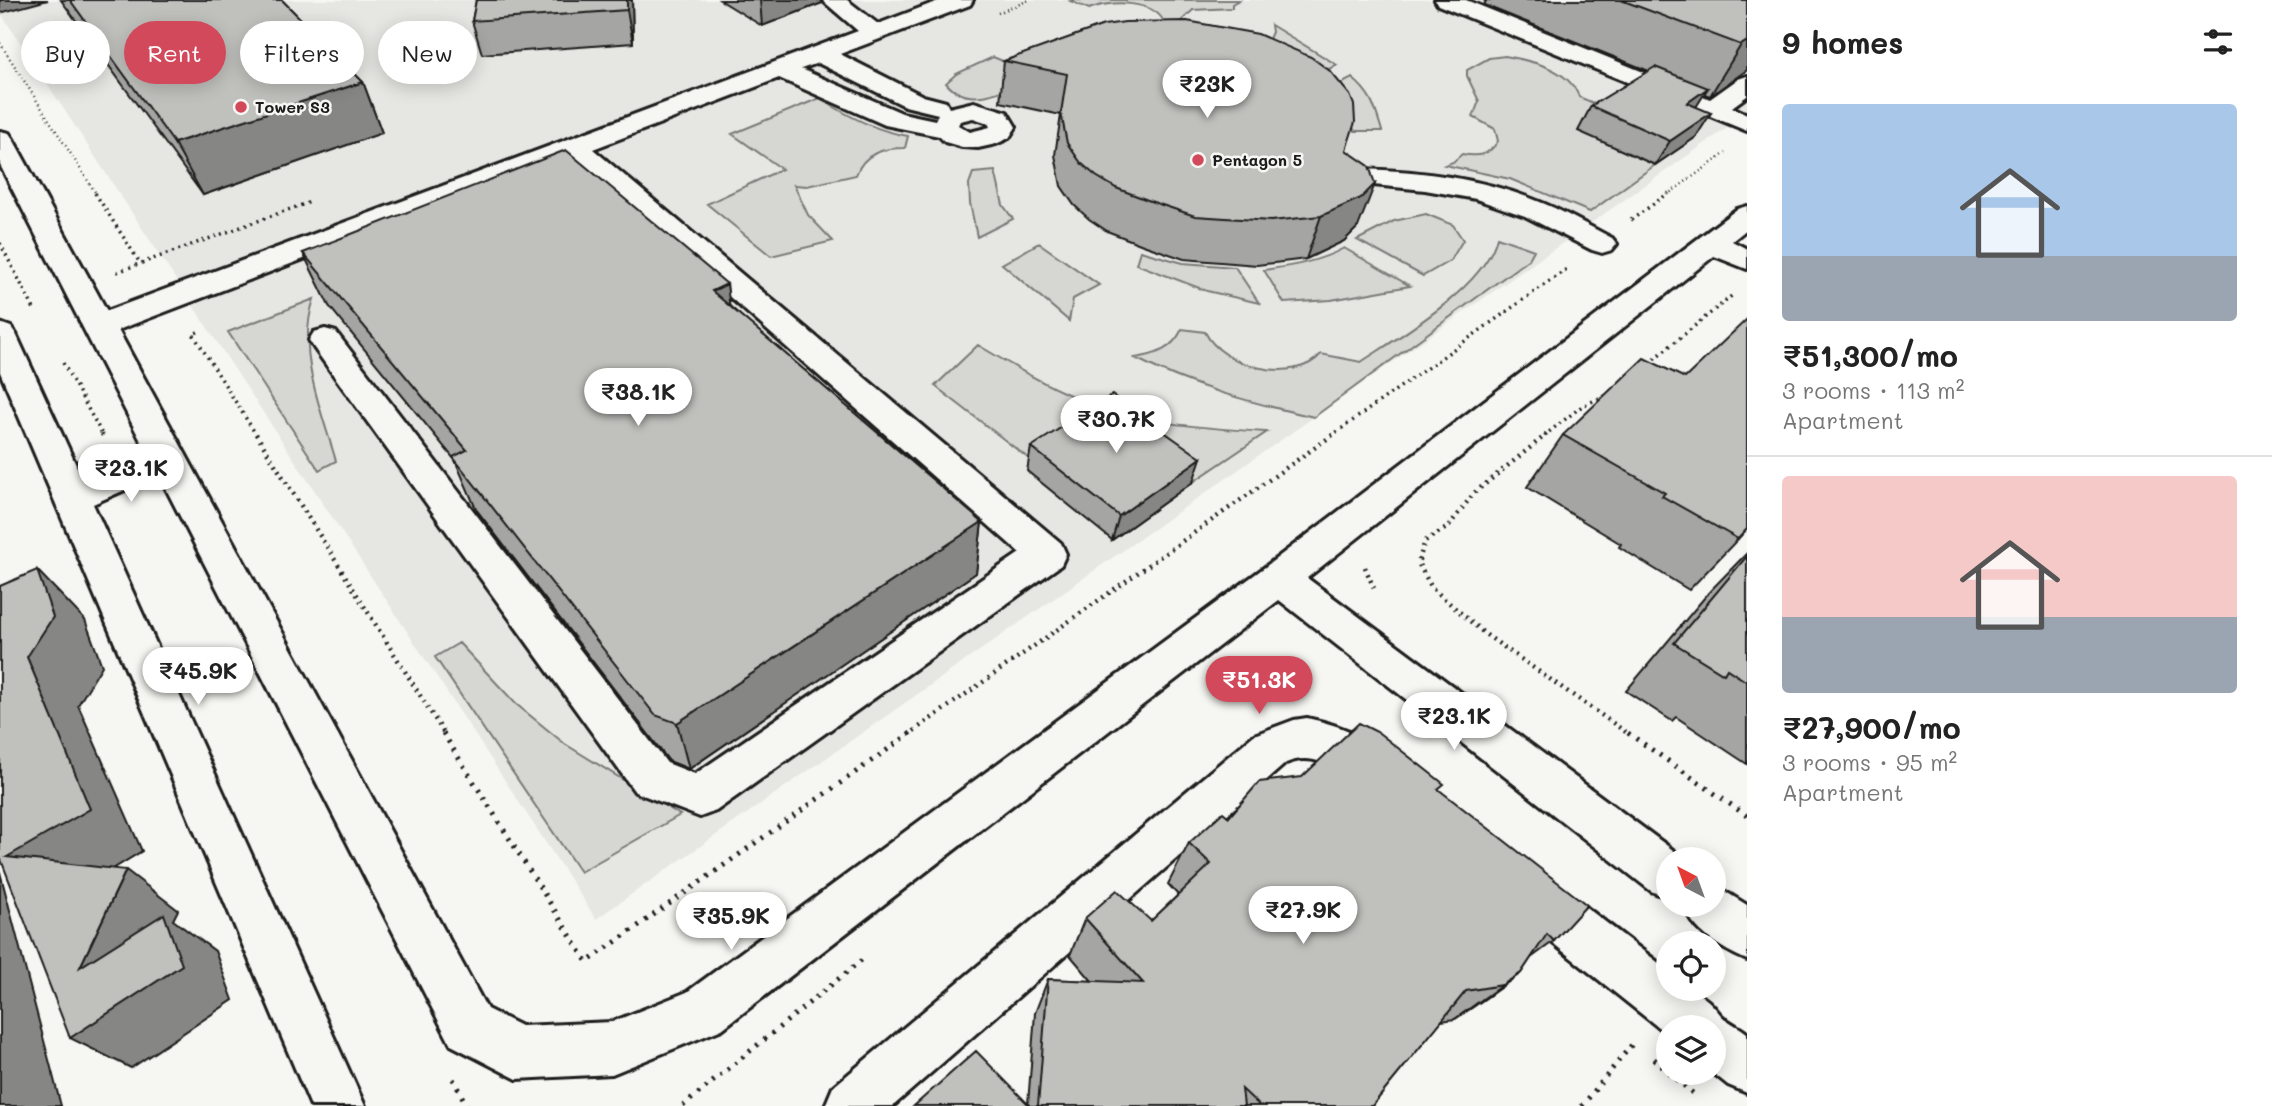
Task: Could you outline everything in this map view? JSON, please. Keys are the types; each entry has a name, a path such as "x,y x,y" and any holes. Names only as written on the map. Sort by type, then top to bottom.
{"street":[{"path":"833,0 875,33"},
{"path":"98,326 962,0"},
{"path":"1446,0 1713,109 1742,134"},
{"path":"779,69 894,118 951,121 820,54"},
{"path":"1713,109 1747,85"},
{"path":"0,139 469,1027 517,1053 612,1048 704,1011 1279,578 1747,215"},
{"path":"325,340 651,778 700,796 1047,554 574,146"},
{"path":"1362,177 1425,179 1478,190 1527,206 1602,244"},
{"path":"1711,243 1747,260"},
{"path":"0,334 338,1106"},
{"path":"71,498 167,457"},
{"path":"1279,578 1656,866"},
{"path":"852,1106 1270,749 1298,738 1327,743 1364,762 1407,796"},
{"path":"1493,865 1684,1015"},
{"path":"1723,917 1747,935"},
{"path":"1726,1049 1747,1066"}],"path":[{"path":"992,15 1029,0"},
{"path":"0,43 141,263"},
{"path":"205,329 192,334 587,962 1602,244 1742,134"},
{"path":"1646,366 1679,335 1737,292"},
{"path":"1616,391 1583,406 1474,493 1448,527 1425,541 1418,563 1432,588 1485,634 1747,816"},
{"path":"1363,562 1372,588 1379,596"},
{"path":"1582,1106 1634,1041"},
{"path":"1683,1085 1707,1106"}],"shaded area":[{"path":"0,0 1747,0 1747,114 596,919 47,84 110,84 110,21 21,21 21,44 0,12"},
{"path":"1239,0 1232,4 1232,8 1193,10 1179,23 1164,22 1151,9 1141,6 1119,3 1089,9 1070,1"},
{"path":"1271,25 1337,65 1309,79 1268,41 1272,32"},
{"path":"1505,56 1559,73 1574,87 1579,97 1610,110 1579,131 1655,165 1590,212 1510,179 1445,165 1462,154 1478,155 1487,152 1498,141 1495,129 1473,117 1479,101 1467,76 1467,70 1489,58"},
{"path":"993,57 1037,75 1003,90 978,96 967,96 946,83 956,74"},
{"path":"1352,78 1375,108 1382,131 1355,131 1337,102 1326,92"},
{"path":"820,98 862,122 908,136 905,148 875,153 864,162 856,175 807,186 794,185 808,215 833,241 771,256 707,204 782,169 732,134"},
{"path":"995,171 1003,205 1013,219 977,237 969,184 973,173"},
{"path":"1426,214 1453,225 1463,240 1451,260 1423,276 1357,240 1394,221"},
{"path":"1497,237 1534,250 1529,259 1314,417 1223,393 1135,358 1163,350 1174,342 1182,329 1205,332 1227,355 1260,368 1294,369 1321,354 1361,362 1419,324 1460,291 1490,255"},
{"path":"1039,243 1099,285 1073,299 1069,321 1002,264"},
{"path":"1344,248 1410,286 1331,300 1284,303 1264,270 1315,260"},
{"path":"1140,251 1183,263 1235,267 1259,303 1207,291 1136,264"},
{"path":"314,299 309,319 309,360 336,461 319,470 228,332"},
{"path":"978,345 1051,386 1099,407 1170,423 1267,432 1193,482 1107,420 1037,465 935,386"},
{"path":"459,643 516,704 565,744 680,815 580,872 435,657"}],"building":[{"path":"70,0 282,0 303,21 240,21 240,84 357,84 174,143 131,84 226,84 226,21 124,21 124,74 110,55 110,21 85,21"},
{"path":"476,0 627,0 627,10 472,21"},
{"path":"1621,0 1747,0 1747,41 1741,45"},
{"path":"1187,21 1258,34 1311,57 1330,71 1350,95 1354,105 1355,122 1346,150 1369,166 1375,184 1361,198 1321,216 1271,221 1195,216 1116,188 1096,176 1081,163 1067,143 1061,113 1067,74 1004,61 1104,25"},
{"path":"1655,67 1708,88 1687,103 1711,113 1670,141 1591,106"},
{"path":"566,150 727,284 712,291 982,522 677,723 655,715 453,457 467,450 303,253"},
{"path":"1747,319 1747,529 1738,539 1662,496 1665,493 1563,435 1644,358 1685,378"},
{"path":"1112,395 1201,458 1119,516 1031,447"},
{"path":"1747,556 1747,682 1727,669 1724,674 1674,643"},
{"path":"37,570 53,617 27,657 90,809 7,857 126,870 80,967 164,914 182,965 70,1038 0,857 0,586"},
{"path":"1359,723 1379,733 1444,784 1438,789 1587,905 1554,941 1547,934 1521,973 1502,985 1466,991 1372,1106 1260,1106 1242,1089 1244,1106 1038,1106 1048,979 1143,983 1085,918 1117,890 1151,921 1211,864 1189,843 1223,812 1229,817 1259,782 1302,777"},
{"path":"976,1051 1030,1106 914,1106"}],"place":[{"name":"Tower S3","path":"241,107"},
{"name":"Pentagon 5","path":"1198,160"}]}
